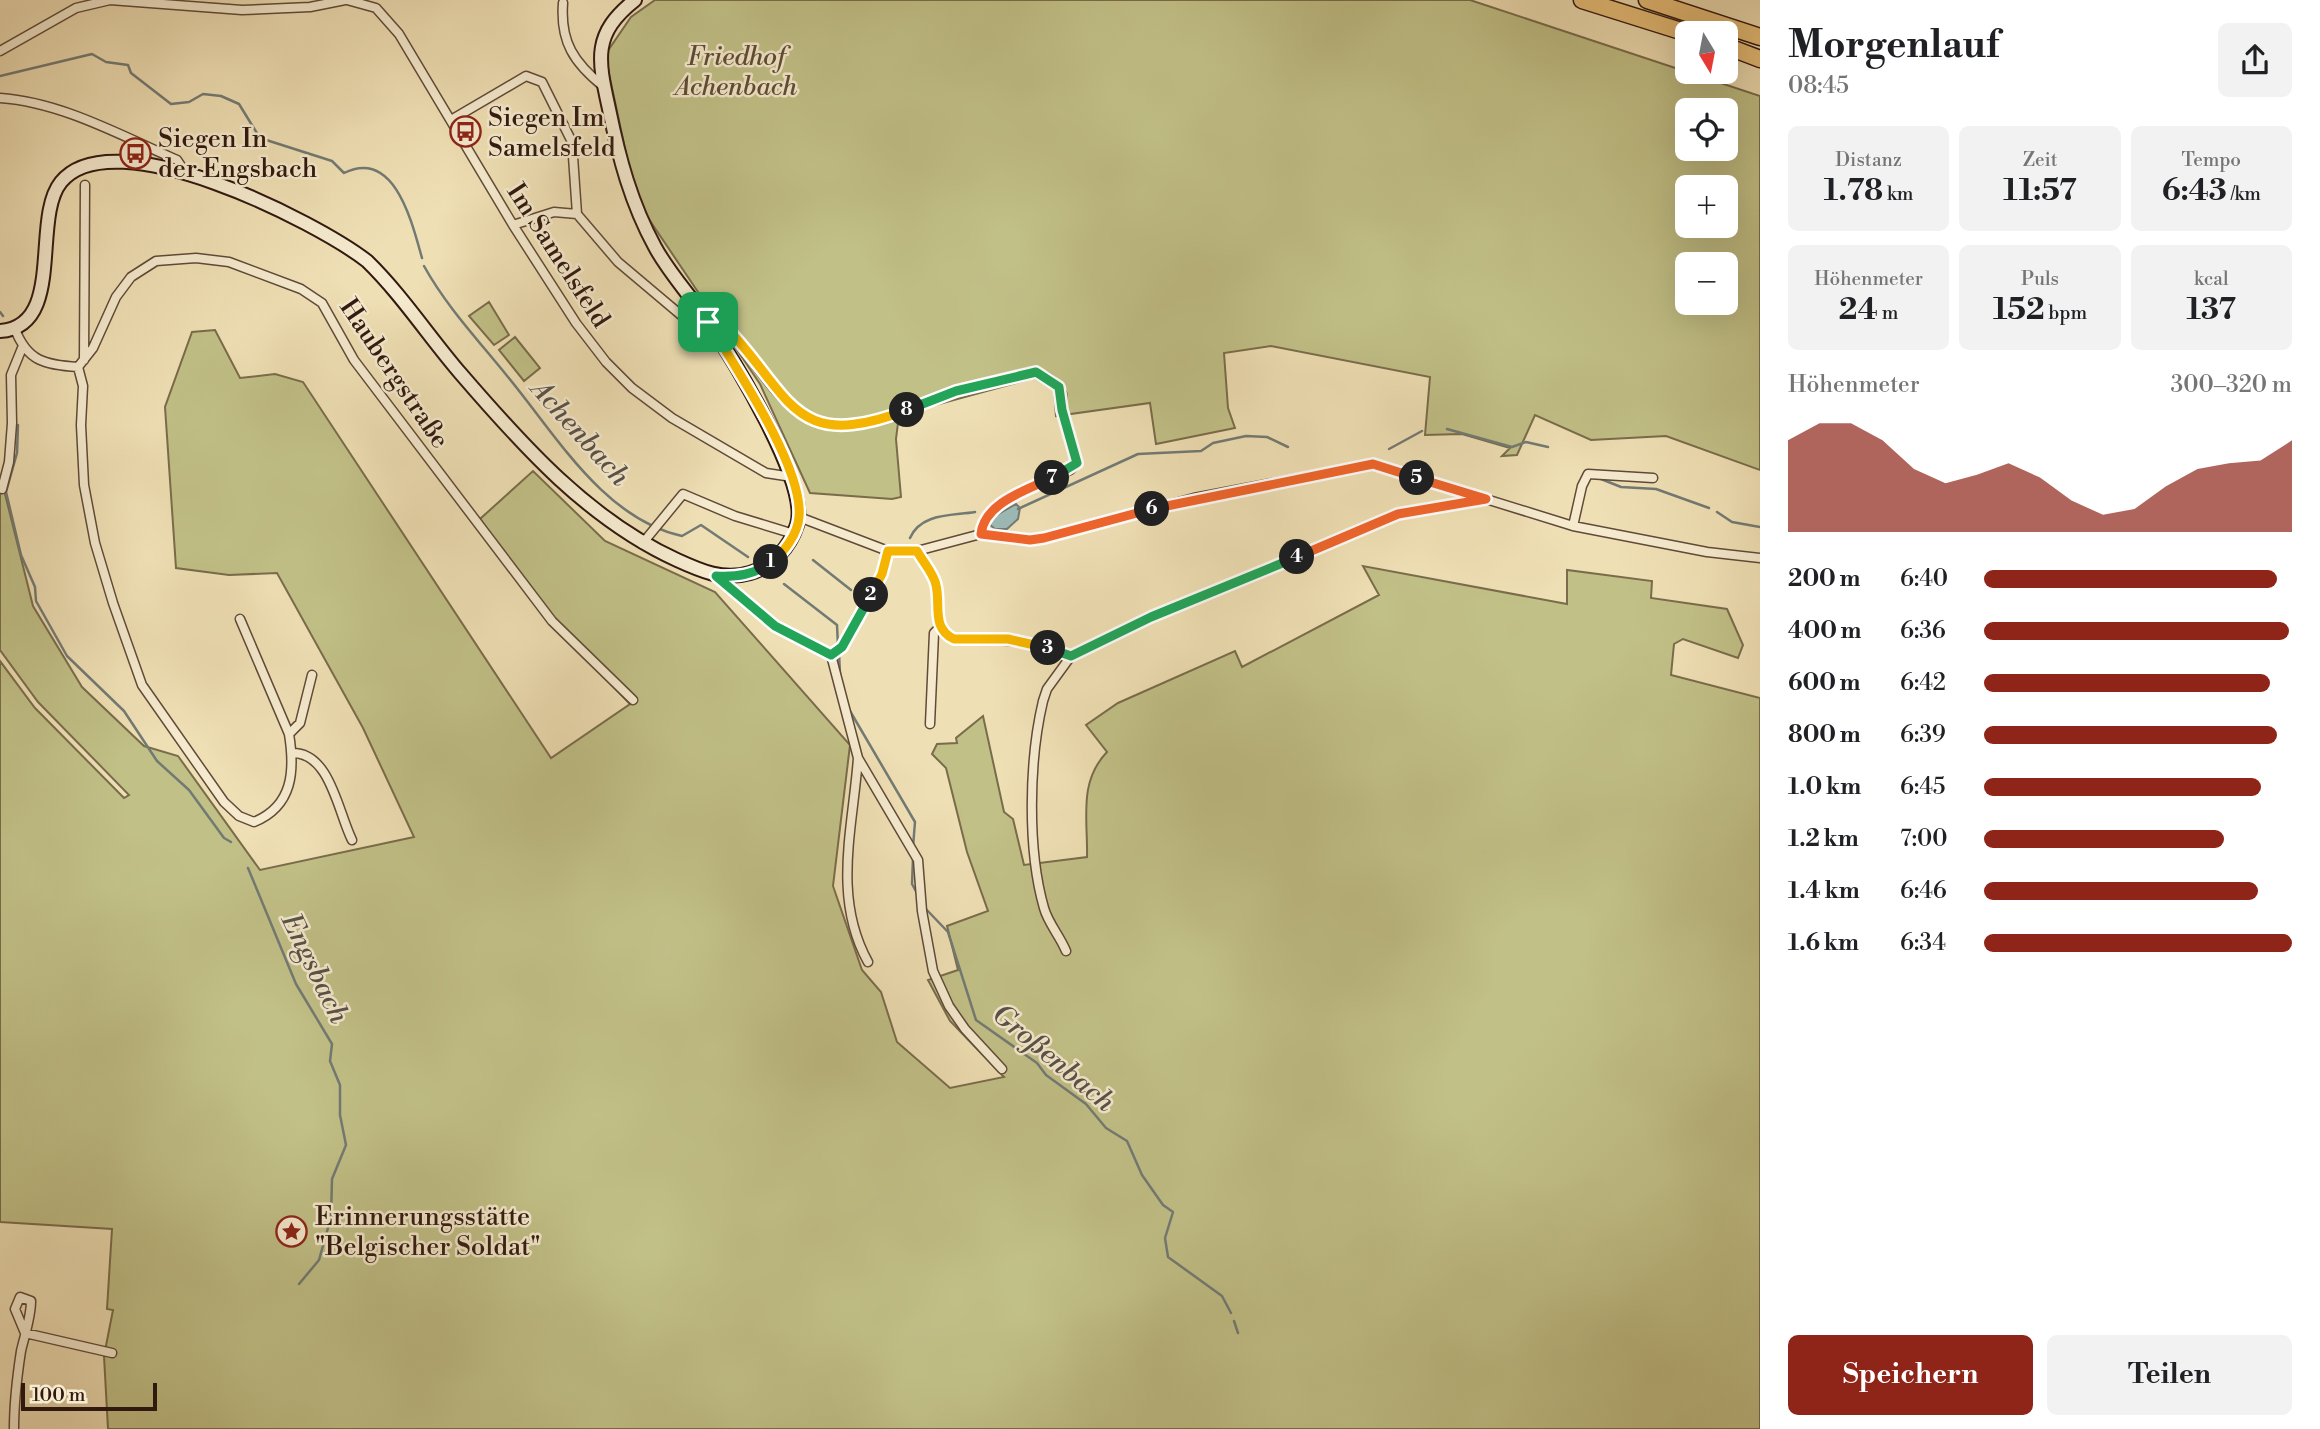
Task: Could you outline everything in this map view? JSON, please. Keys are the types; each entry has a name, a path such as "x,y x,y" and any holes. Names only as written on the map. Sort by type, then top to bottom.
{"highway":[{"path":"1582,0 1675,29"},
{"path":"1647,0 1760,37"},
{"path":"1738,50 1760,58"}],"main road":[{"path":"0,331 15,329 24,323 38,303 49,207 56,189 69,174 84,165 131,162 185,172 300,222 350,248 367,261 461,374 556,476 611,524 642,544 716,576 736,576 766,566 778,557 794,534 799,517 792,477 758,407 708,322 657,251 636,209 619,159 599,56 604,34 615,16 635,0"}],"street":[{"name":"Im Samelsfeld","path":"0,51 76,8 110,0 212,10 301,7 346,0 376,8 386,17 425,73 513,225 576,323 606,362 632,388 672,418 766,473 792,477"},
{"path":"563,3 561,26 573,55 604,87"},
{"path":"451,120 526,76 542,82 572,142 577,214 618,262 688,321 724,325 781,396 824,424 836,427 873,423 956,391 1027,373 1036,372 1051,380 1062,394 1062,410 1077,463 1070,470 991,510 982,525 981,534"},
{"path":"0,98 38,105 100,127 177,160 185,172"},
{"path":"85,185 81,425 84,485 95,543 142,685 224,802 239,816 254,822 272,814 283,801 291,775 292,753 289,734 240,619"},
{"path":"513,225 554,212 577,214"},
{"name":"Haubergstraße","path":"81,363 123,287 137,272 156,261 196,258 229,262 301,289 322,303 354,360 552,621 634,700"},
{"path":"15,329 22,348 49,364 81,363"},
{"path":"2,489 9,461 12,423 11,374 22,348"},
{"path":"799,517 888,551 917,551 981,534 1030,540 1044,538 1194,498 1373,464 1573,527 1707,552 1760,558"},
{"path":"1573,527 1582,485 1588,474 1600,472 1619,478 1653,478"},
{"path":"642,544 683,494 735,516 794,534"},
{"path":"1066,951 1044,910 1037,879 1032,797 1043,702 1047,689 1071,656 1151,617 1398,514 1486,499"},
{"path":"831,655 842,647 882,574 888,551"},
{"path":"917,551 936,583 939,628 934,633 930,724"},
{"path":"716,576 775,626 831,655 858,758 918,860 924,923 933,971 942,992 965,1029 1002,1069"},
{"path":"939,628 954,639 1020,641 1071,656"},
{"path":"289,734 300,723 312,675"},
{"path":"292,753 304,753 318,764 352,840"},
{"path":"858,758 845,857 847,900 859,948 867,962"},
{"path":"14,1429 14,1402 25,1333 112,1353"}],"green space":[{"name":"Friedhof Achenbach","path":"655,0 1470,0 1675,68 1675,84 1724,84 1760,96 1760,470 1666,436 1591,440 1535,415 1517,455 1502,456 1510,448 1462,434 1425,435 1430,377 1271,346 1224,353 1228,408 1235,428 1156,444 1150,403 1056,416 1054,390 1034,378 899,415 896,439 901,497 892,499 810,493 760,384 636,200 605,55 631,17"},
{"path":"489,302 509,335 494,345 469,316"},
{"path":"215,330 240,378 275,374 303,382 551,758 630,704 544,614 480,519 533,471 605,541 715,592 850,745 833,886 862,970 881,992 897,1042 950,1088 1004,1077 950,1021 928,980 958,970 947,926 988,911 967,852 946,768 932,754 937,744 957,743 956,738 983,716 1004,812 1013,819 1024,865 1087,857 1088,789 1098,764 1107,752 1086,725 1118,703 1235,651 1242,667 1379,595 1363,566 1567,604 1567,570 1652,581 1651,598 1727,609 1743,645 1738,658 1683,639 1674,644 1671,675 1760,698 1760,1429 108,1429 104,1356 113,1310 107,1309 112,1229 0,1222 0,661 35,708 124,798 129,795 38,702 0,650 0,490 4,490 33,606 82,687 144,746 178,756 260,870 414,837 363,728 277,573 229,575 176,568 165,407 192,332"},
{"path":"515,337 540,368 524,381 499,350"}],"water":[{"path":"1016,504 1020,508 1018,519 1007,529 995,529 989,524 993,517"}],"waterway":[{"name":"Achenbach","path":"0,76 92,54 106,62 128,65 131,73 171,104 189,102 203,94 221,96 239,104 260,138 332,161 344,173 362,168 376,171 388,180 406,209 422,258"},
{"name":"Achenbach","path":"424,266 463,323 564,448 605,494 654,527 682,536 701,525 748,557"},
{"name":"Engsbach","path":"0,312 3,316"},
{"name":"Engsbach","path":"18,425 17,453 6,492 21,555 35,587 36,601 67,656 124,711 157,761 189,790 224,838 231,842"},
{"name":"Achenbach","path":"1447,429 1512,447 1526,442 1548,447"},
{"name":"Achenbach","path":"1389,449 1422,431"},
{"name":"Achenbach","path":"1018,509 1138,454 1201,451 1213,443 1246,436 1267,437 1288,447"},
{"name":"Achenbach","path":"1601,479 1621,487 1656,489 1709,508"},
{"name":"Achenbach","path":"910,538 921,524 929,520 975,512"},
{"name":"Achenbach","path":"1717,512 1732,522 1760,527"},
{"name":"Achenbach","path":"813,560 851,590"},
{"name":"Großenbach","path":"784,584 837,625 838,646"},
{"name":"Großenbach","path":"839,653 840,674"},
{"name":"Großenbach","path":"850,711 915,822 913,847"},
{"name":"Großenbach","path":"913,858 912,884 918,895"},
{"name":"Engsbach","path":"248,868 296,984 332,1044 330,1061 340,1085 340,1115 346,1145 332,1179 331,1217 319,1260 299,1284"},
{"name":"Großenbach","path":"924,907 948,932 976,1020 1037,1063 1046,1075 1086,1104 1106,1128 1127,1141 1142,1175 1163,1205 1173,1212 1165,1238 1168,1257 1222,1296 1231,1313"},
{"name":"Großenbach","path":"1234,1321 1238,1333"}],"place":[{"name":"Siegen Im Samelsfeld","path":"465,132"},
{"name":"Siegen In der Engsbach","path":"135,153"},
{"name":"Erinnerungsstätte \"Belgischer Soldat\"","path":"292,1231"}],"route":[{"path":"708,322 724,325 737,338 781,396 803,414 836,427 873,423 956,391 1027,373 1036,372 1051,380 1062,394 1062,410 1077,463 1070,470 991,510 982,525 981,534 1030,540 1044,538 1194,498 1373,464 1486,499 1398,514 1151,617 1071,656 1008,639 954,639 945,635 939,628 936,583 917,551 888,551 882,574 842,647 831,655 775,626 716,576 736,576 753,572 778,557 794,534 799,506 792,477 784,459 758,407 708,322"}]}
